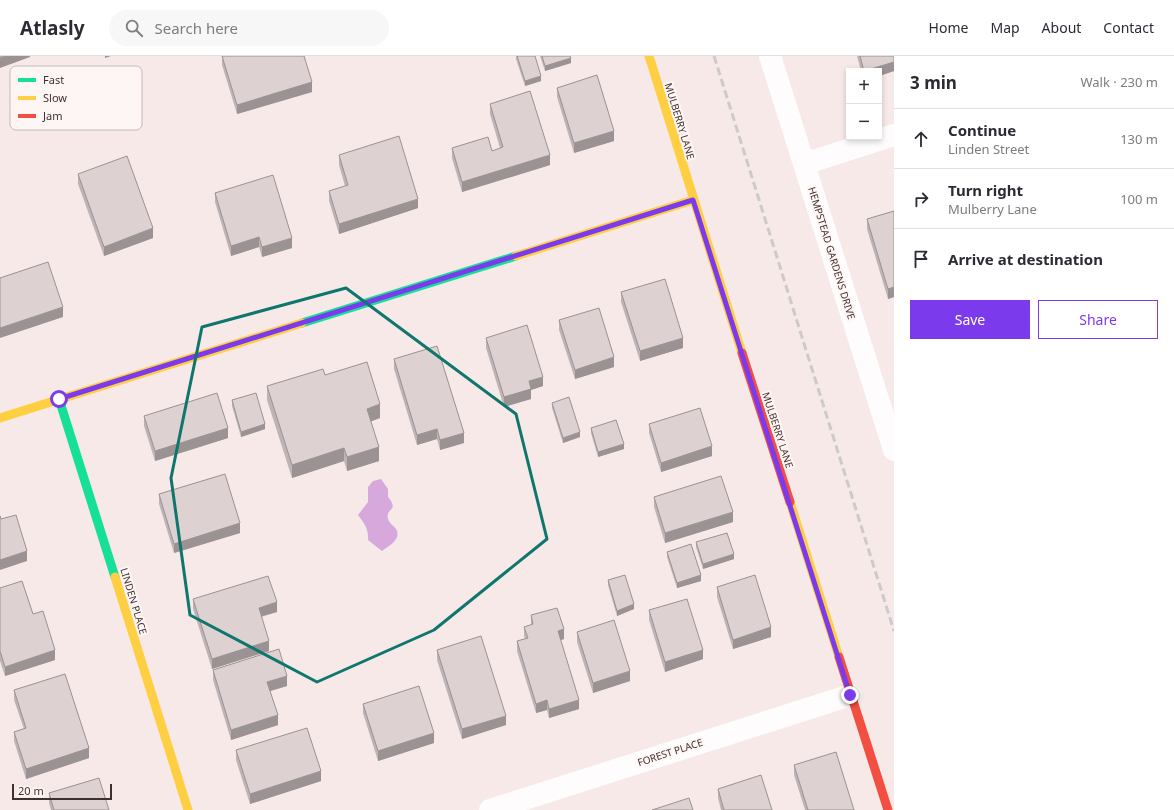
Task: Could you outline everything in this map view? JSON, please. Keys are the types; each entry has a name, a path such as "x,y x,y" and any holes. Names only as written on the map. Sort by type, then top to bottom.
{"street":[{"name":"MULBERRY LANE","path":"649,56 693,200 888,810"},
{"name":"HEMPSTEAD GARDENS DRIVE","path":"770,56 894,450"},
{"path":"804,164 894,136"},
{"path":"0,418 693,200"},
{"name":"LINDEN PLACE","path":"59,399 188,810"},
{"name":"FOREST PLACE","path":"490,810 850,695"}],"highlighted area":[{"path":"346,288 516,414 547,539 434,630 317,682 190,615 171,478 202,327"}],"shaded area":[{"path":"381,479 388,489 388,497 393,505 388,513 388,519 396,529 397,533 394,542 382,551 368,540 367,529 358,515 368,502 368,487 373,481"}],"building":[{"path":"222,56 304,56 312,82 237,105"},
{"path":"517,56 535,56 541,76 525,81"},
{"path":"542,56 570,56 571,58 545,66"},
{"path":"860,56 894,56 894,62 874,68 863,68"},
{"path":"597,75 614,131 574,143 557,88"},
{"path":"530,91 550,155 462,182 452,148 488,137 492,151 503,147 490,104"},
{"path":"399,136 418,199 339,224 329,191 348,185 339,155"},
{"path":"127,156 153,228 104,247 78,174"},
{"path":"273,175 292,238 262,247 259,237 231,246 215,193"},
{"path":"894,211 894,287 888,289 867,219"},
{"path":"48,262 63,307 0,328 0,278"},
{"path":"665,279 683,338 640,351 621,292"},
{"path":"599,308 614,357 575,370 559,320"},
{"path":"527,325 543,377 529,381 531,389 504,397 486,338"},
{"path":"437,346 464,433 440,440 437,429 417,435 394,359"},
{"path":"367,362 380,404 367,409 379,447 347,457 344,448 292,465 267,386 323,369 325,375"},
{"path":"217,393 228,428 155,451 144,416"},
{"path":"256,393 265,424 241,432 232,400"},
{"path":"569,397 580,432 563,438 552,403"},
{"path":"700,408 712,446 661,463 649,424"},
{"path":"616,420 624,444 598,452 591,428"},
{"path":"225,474 240,523 174,544 159,494"},
{"path":"721,476 733,512 665,533 654,497"},
{"path":"16,515 27,551 0,560 0,516 1,519"},
{"path":"727,533 734,554 703,564 696,542"},
{"path":"691,544 701,575 677,583 667,552"},
{"path":"625,575 634,604 617,611 608,580"},
{"path":"755,575 771,627 733,640 717,587"},
{"path":"268,576 277,602 259,608 269,641 212,659 193,599"},
{"path":"22,581 33,614 43,611 55,650 5,667 0,651 0,588"},
{"path":"687,599 703,650 665,662 649,610"},
{"path":"557,608 564,629 558,631 579,700 549,709 547,700 536,704 517,641 528,638 524,627 533,624 531,615"},
{"path":"614,620 630,671 593,683 577,632"},
{"path":"481,636 506,716 462,729 437,650"},
{"path":"279,649 287,676 267,682 278,715 231,730 213,670"},
{"path":"65,674 89,748 26,769 14,732 26,728 14,690"},
{"path":"419,686 434,733 378,751 363,704"},
{"path":"307,728 321,771 250,794 236,750"},
{"path":"836,752 854,810 808,810 794,765"},
{"path":"761,775 772,810 724,810 718,789"},
{"path":"99,778 109,810 54,810 49,793"},
{"path":"689,798 693,810 652,810"}],"railway":[{"path":"714,56 894,631"}],"traffic: fast":[{"path":"302,323 516,256"},
{"path":"59,399 115,577"}],"traffic: slow":[{"path":"649,56 742,353"},
{"path":"516,256 693,200"},
{"path":"0,418 302,323"},
{"path":"790,502 839,657"},
{"path":"115,577 188,810"}],"traffic: jam":[{"path":"742,353 790,502"},
{"path":"839,657 888,810"}],"route":[{"path":"59,399 693,200 850,695"}]}
